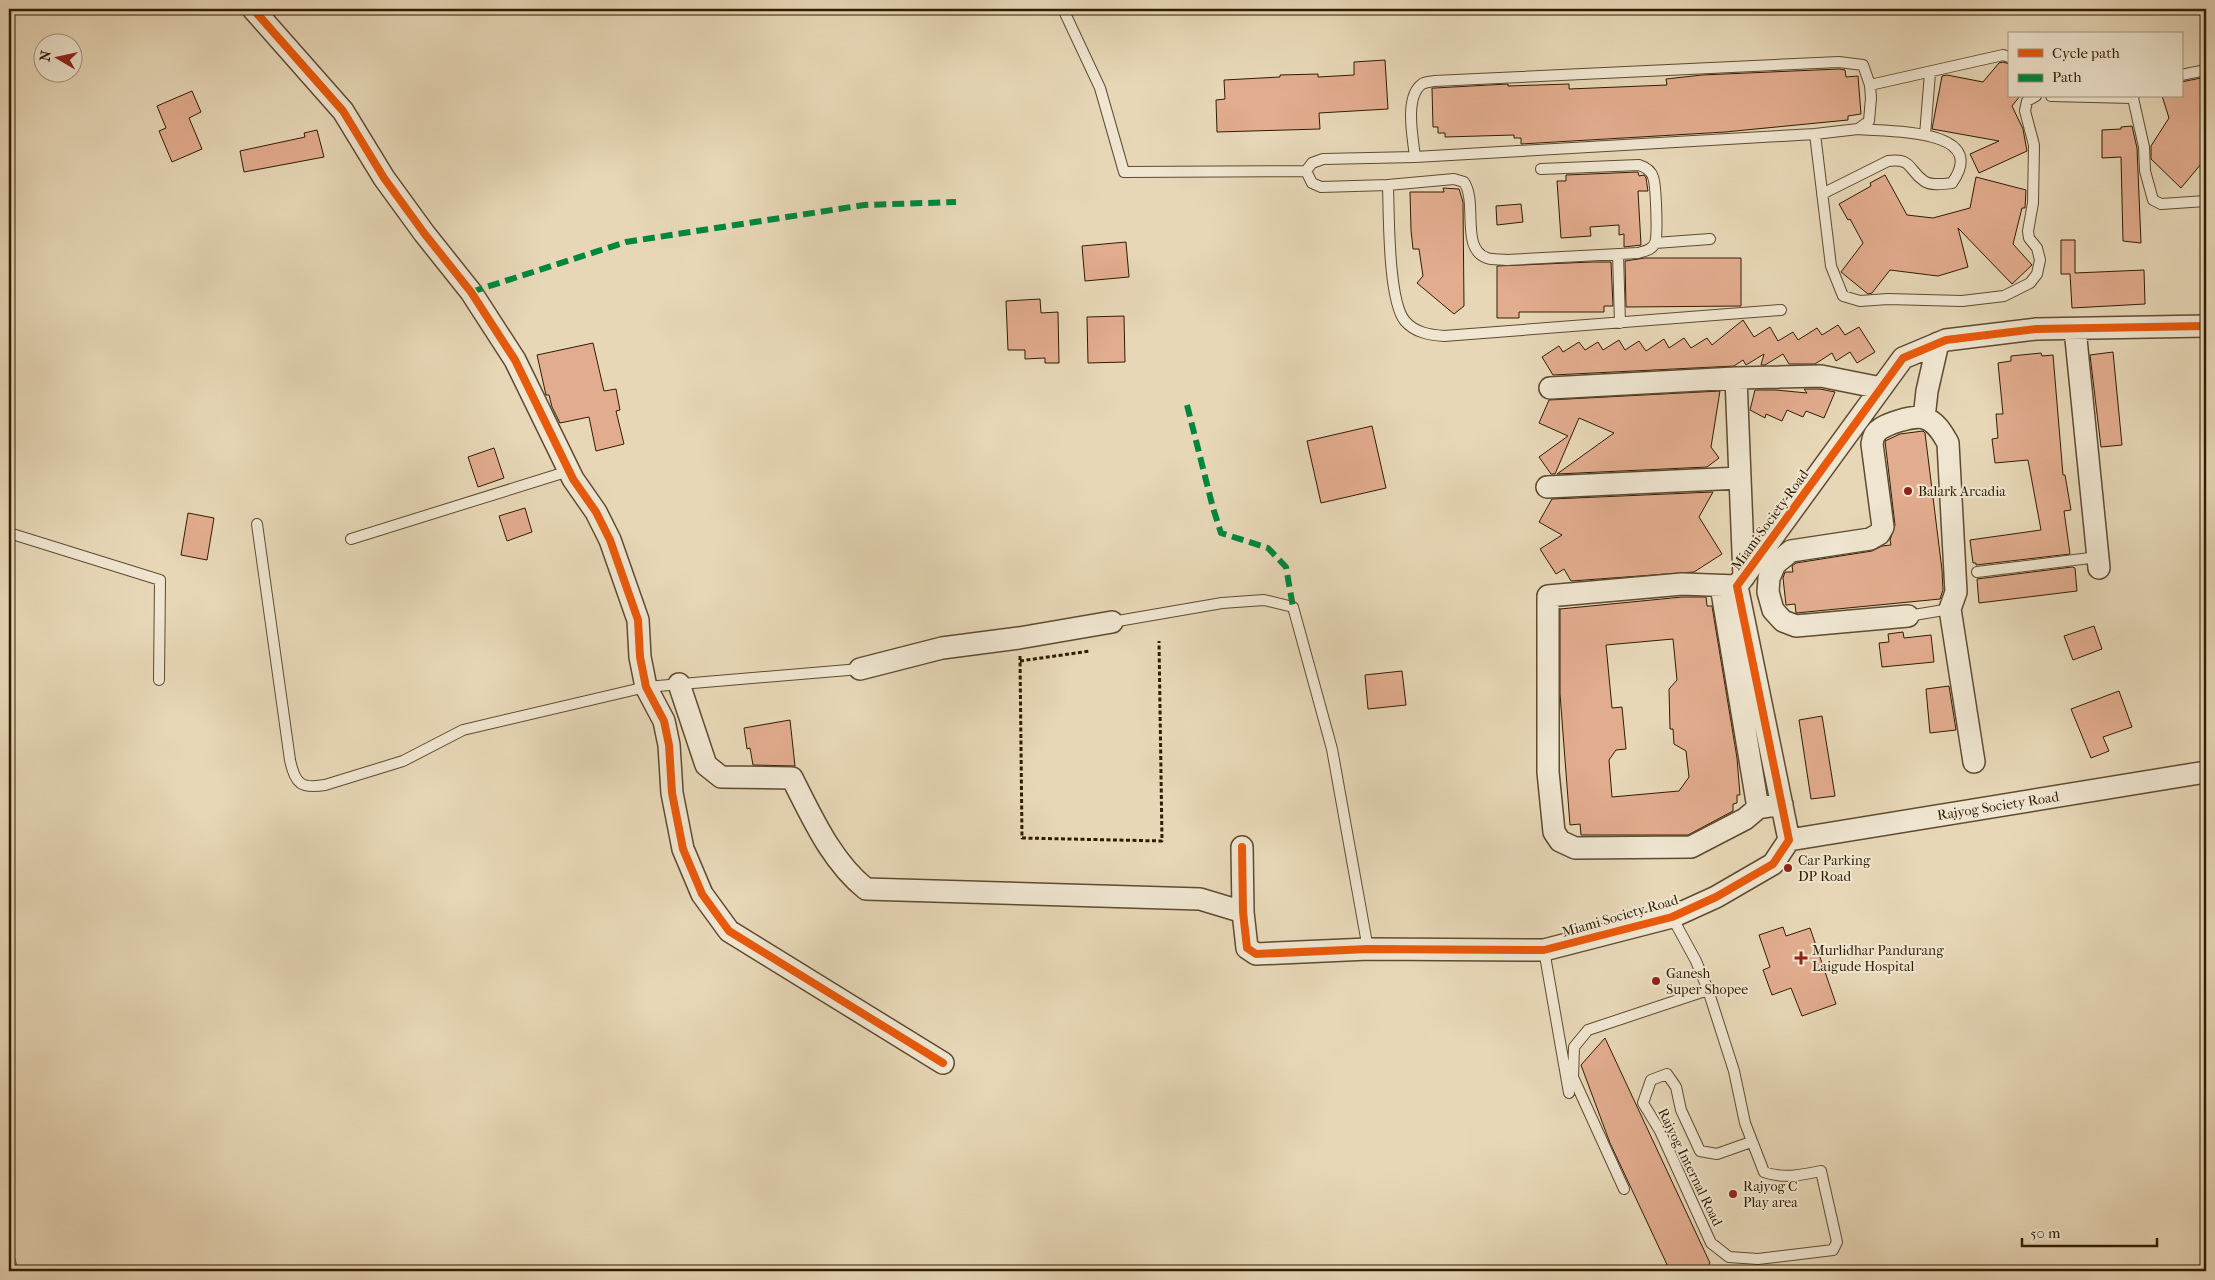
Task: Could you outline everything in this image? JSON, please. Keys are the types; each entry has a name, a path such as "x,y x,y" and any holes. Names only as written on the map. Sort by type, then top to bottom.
{"street":[{"path":"254,9 343,111 384,178 424,234 470,292 515,360 569,471 596,512 610,540 638,620 640,657 646,687 664,721 669,745 672,793 683,848 702,894 729,931 943,1063"},
{"name":"Miami Society Road","path":"1242,847 1243,912 1247,948 1256,954 1368,949 1544,950 1672,917 1716,897 1773,864 1789,840 1782,804 1748,687 1734,583 1903,358 1946,340 2036,329 2206,326"},
{"path":"2075,329 2098,562"},
{"path":"1924,418 1927,391 1938,343"},
{"path":"1550,388 1736,378 1821,376 1881,388"},
{"path":"1736,378 1740,478 1734,583 1682,584 1548,596 1548,772 1554,832 1560,841 1575,848 1691,847 1745,819 1758,808 1782,804"},
{"path":"1908,616 1796,626 1783,620 1773,610 1768,592 1769,578 1775,564 1791,551 1870,540 1879,534 1883,527 1872,444 1874,434 1881,427 1906,419 1924,418 1940,428 1948,444 1956,592 1950,609 1974,762"},
{"path":"1546,487 1740,478"},
{"path":"860,669 942,648 1020,638 1112,622"},
{"path":"679,684 706,765 721,777 792,778 819,832 854,880 866,889 1200,899 1243,912"},
{"path":"1748,687 1758,808"},
{"name":"Rajyog Society Road","path":"1789,840 2206,772"}],"lane":[{"path":"1064,9 1100,88 1124,172 1306,171"},
{"path":"1870,85 2003,55 2008,57"},
{"path":"1415,157 1411,105 1416,91 1423,83 1434,81 1839,62 1863,65 1870,85 1871,106 1869,121 1858,129"},
{"path":"2182,75 2206,70"},
{"path":"1925,135 1930,73"},
{"path":"1815,134 1831,266 1842,296 1860,302 1888,299 1962,301 2004,296 2030,282 2037,274 2040,260 2036,248 2029,238 2028,231 2033,203 2034,145 2025,111 2027,102 2033,98"},
{"path":"2134,98 2144,147 2145,171 2152,200 2161,204 2206,202"},
{"path":"1306,171 1312,163 1323,158 1415,157 1815,134 1858,129 1925,135 1943,139 1960,153 1962,162 1959,172 1952,183 1925,182 1908,163 1900,160 1888,161 1822,194"},
{"path":"1306,171 1312,183 1321,187 1388,185 1454,179 1464,182 1470,190 1471,238 1476,251 1486,258 1507,260 1638,253 1651,248 1655,243 1654,178 1647,168 1639,165 1541,169"},
{"path":"1388,185 1395,298 1405,321 1427,334 1444,336 1780,310"},
{"path":"1655,243 1710,239"},
{"path":"1618,254 1620,323"},
{"path":"351,539 569,471"},
{"path":"257,524 290,760 296,780 303,786 325,785 403,761 463,730 646,687 860,669"},
{"path":"9,533 160,580 159,680"},
{"path":"1977,572 2098,562"},
{"path":"1112,622 1230,602 1264,600 1293,606 1332,749 1368,949"},
{"path":"1908,616 1950,609"},
{"name":"Rajyog Internal Road","path":"1672,917 1696,961 1701,978 1708,990 1734,1071 1744,1123 1752,1142 1764,1172 1772,1176 1789,1176 1821,1171 1837,1242 1833,1250 1758,1259 1738,1258 1729,1257 1711,1243 1660,1131 1643,1103 1651,1080 1667,1074 1676,1087 1681,1110 1700,1151 1717,1154 1752,1142"},
{"path":"1544,950 1569,1093"},
{"path":"1624,1189 1573,1077 1574,1047 1588,1030 1708,990"}],"path":[{"path":"1020,638 1022,838 1162,840 1159,641"},
{"path":"1020,661 1090,651"}],"water":[{"path":"9,1241 19,1271 9,1271"}],"building":[{"path":"1385,60 1388,109 1319,113 1320,129 1217,132 1216,100 1225,99 1224,80 1280,77 1280,75 1318,74 1318,77 1354,75 1354,62"},
{"path":"1999,63 2008,64 2008,98 2018,98 2012,106 2023,129 2027,151 1979,173 1970,154 1999,141 1932,129 1942,76 1947,75 1983,82"},
{"path":"1845,70 1846,77 1858,76 1861,114 1848,116 1848,120 1725,132 1521,144 1521,138 1514,138 1514,135 1445,137 1445,133 1438,133 1438,127 1433,127 1432,88 1508,84 1508,86 1569,84 1569,89 1667,85 1666,79 1702,75"},
{"path":"2206,77 2206,158 2181,188 2151,159 2151,146 2169,118 2163,98 2182,98 2182,82"},
{"path":"192,91 201,112 189,118 202,149 172,162 159,131 166,128 157,106"},
{"path":"2132,126 2137,148 2141,243 2123,241 2121,157 2102,158 2102,130 2121,129 2121,127"},
{"path":"317,130 324,157 244,172 240,151 305,137 304,133"},
{"path":"1638,172 1639,176 1644,175 1646,178 1648,191 1638,191 1641,245 1624,247 1624,234 1619,235 1619,225 1590,227 1591,236 1561,238 1557,181 1566,181 1566,175"},
{"path":"1885,175 1907,215 1933,218 1970,208 1976,177 2026,190 2025,208 2022,208 2013,244 2032,265 2012,284 1958,228 1968,267 1938,276 1890,270 1872,293 1868,294 1841,272 1863,243 1850,219 1848,220 1839,204 1871,186 1870,183"},
{"path":"1443,188 1459,189 1463,202 1464,306 1454,314 1417,283 1423,276 1419,249 1413,249 1411,230 1410,192 1444,192"},
{"path":"1521,204 1523,222 1497,225 1496,206"},
{"path":"2061,240 2075,240 2075,273 2144,270 2145,304 2072,308 2070,274 2061,274"},
{"path":"1126,242 1129,277 1085,281 1082,246"},
{"path":"1645,258 1741,258 1741,306 1626,307 1625,261"},
{"path":"1611,262 1613,306 1604,306 1604,312 1519,312 1519,318 1497,318 1497,266"},
{"path":"1040,299 1041,313 1058,312 1059,363 1045,363 1045,358 1025,359 1025,350 1008,350 1006,301"},
{"path":"1124,316 1125,362 1088,363 1087,317"},
{"path":"1743,320 1754,337 1770,327 1778,341 1793,332 1798,340 1817,328 1822,335 1838,325 1845,335 1859,327 1875,352 1857,363 1850,352 1836,361 1832,353 1815,364 1789,364 1783,354 1765,365 1761,365 1764,354 1746,365 1743,360 1734,366 1553,375 1542,357 1559,346 1563,352 1579,342 1585,350 1598,342 1603,350 1619,340 1625,350 1639,341 1646,351 1664,339 1669,348 1684,338 1691,348 1707,338 1712,345"},
{"path":"593,343 604,391 616,389 620,410 616,411 624,444 596,451 589,417 560,423 552,407 549,395 546,395 537,355"},
{"path":"2113,352 2122,445 2101,447 2090,355"},
{"path":"2041,353 2042,356 2053,355 2063,475 2065,475 2071,510 2064,511 2070,554 1976,565 1976,563 1973,563 1970,540 2041,530 2028,460 1995,463 1992,439 1998,438 1996,414 2003,414 1998,363 2011,361 2011,356"},
{"path":"1804,389 1820,389 1835,392 1824,418 1806,411 1803,417 1787,410 1782,421 1766,414 1765,418 1750,410 1755,390 1807,393"},
{"path":"1720,391 1711,447 1719,458 1707,467 1557,474 1614,433 1579,418 1555,474 1551,474 1539,457 1568,436 1539,423 1549,400"},
{"path":"1372,426 1386,488 1321,503 1307,441"},
{"name":"Balark Arcadia","path":"1923,431 1925,433 1942,570 1943,590 1940,599 1796,613 1795,604 1786,605 1783,578 1785,572 1793,572 1792,566 1796,563 1872,551 1882,546 1891,545 1890,540 1895,525 1885,441 1900,434"},
{"path":"494,448 504,478 478,487 468,457"},
{"path":"1713,492 1699,517 1722,554 1694,572 1571,581 1564,569 1556,574 1540,549 1562,535 1539,522 1552,499"},
{"path":"525,508 532,532 507,541 499,516"},
{"path":"188,513 214,518 207,560 181,555"},
{"path":"2075,568 2077,591 1979,603 1977,579"},
{"path":"1682,597 1706,597 1707,606 1712,606 1737,758 1740,795 1737,795 1737,803 1733,804 1733,811 1688,835 1581,835 1580,824 1570,825 1560,694 1560,609","holes":["1673,639 1677,680 1669,689 1670,729 1673,729 1674,744 1686,751 1689,777 1679,791 1612,797 1609,760 1616,750 1626,749 1622,707 1612,708 1606,645"]},
{"path":"2094,626 2102,649 2073,660 2064,636"},
{"path":"1903,632 1904,638 1931,635 1934,662 1882,667 1879,643 1889,642 1888,634"},
{"path":"1402,671 1406,705 1368,709 1365,675"},
{"path":"1949,686 1956,730 1930,733 1926,689"},
{"path":"2119,691 2132,727 2103,737 2109,751 2091,758 2071,709"},
{"path":"1822,716 1835,796 1811,799 1799,720"},
{"path":"790,720 795,766 753,765 750,748 747,749 744,728"},
{"path":"1783,927 1786,936 1810,928 1836,1004 1802,1016 1791,988 1772,995 1763,970 1770,967 1759,935"},
{"path":"1605,1038 1710,1263 1704,1271 1670,1271 1610,1143 1581,1065"}],"marked path":[{"path":"471,292 626,242 864,205 956,202"},
{"path":"1187,405 1221,533 1268,548 1286,567 1293,607"}],"cycle path":[{"path":"253,9 343,111 384,178 424,233 471,292 515,360 573,479 596,512 610,540 638,620 640,657 646,687 664,721 669,745 672,793 683,849 702,894 729,931 943,1063"},
{"path":"1242,847 1243,912 1247,948 1256,954 1368,949 1544,950 1672,917 1716,897 1773,864 1789,840 1737,586 1903,358 1946,340 2036,329 2206,326"}],"place":[{"name":"Balark Arcadia","path":"1908,491"},
{"name":"Car Parking DP Road","path":"1788,868"},
{"name":"Murlidhar Pandurang Laigude Hospital","path":"1801,958"},
{"name":"Ganesh Super Shopee","path":"1656,981"},
{"name":"Rajyog C Play area","path":"1733,1194"}]}
